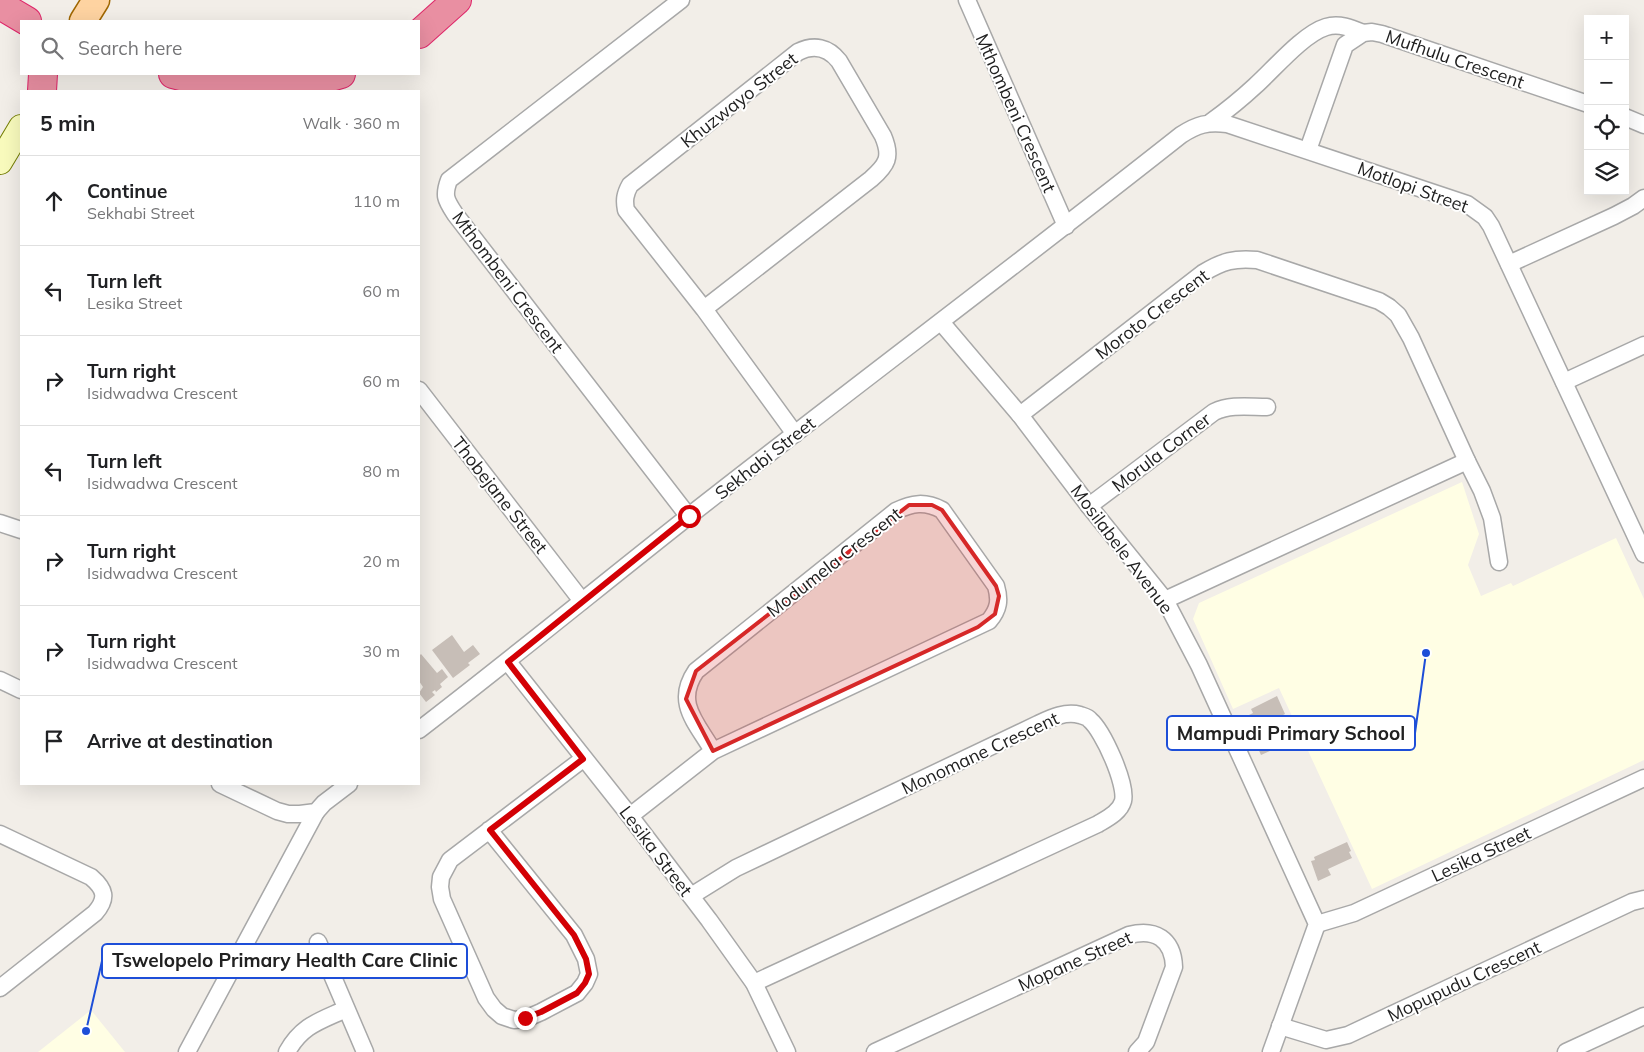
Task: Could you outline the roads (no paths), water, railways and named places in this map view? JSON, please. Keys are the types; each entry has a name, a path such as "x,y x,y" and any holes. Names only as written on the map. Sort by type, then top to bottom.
{"highway":[{"path":"420,33 457,0"},
{"path":"0,5 25,20"},
{"path":"42,90 43,75"},
{"path":"177,75 224,86 251,88 302,84 337,75"}],"main road":[{"path":"84,20 96,0"},
{"path":"43,90 52,75"},
{"path":"0,162 20,129"}],"street":[{"name":"Mthombeni Crescent","path":"681,0 449,180 445,197 455,214 689,516"},
{"name":"Mthombeni Crescent","path":"967,0 1066,226"},
{"path":"1066,226 1181,135 1210,122 1318,31 1340,26 1349,27 1363,33"},
{"name":"Mufhulu Crescent","path":"1308,150 1345,45 1363,33 1382,34 1584,103"},
{"name":"Khuzwayo Street","path":"704,309 863,185 885,165 888,156 887,145 883,136 833,52 814,47 798,52 630,185 625,193 624,202 626,210 704,309 795,434"},
{"path":"1629,119 1644,125"},
{"name":"Motlopi Street","path":"1210,122 1227,124 1467,204 1488,222 1644,554"},
{"path":"1509,264 1614,216 1644,198"},
{"name":"Sekhabi Street","path":"420,729 508,662 689,516 1066,226"},
{"name":"Moroto Crescent","path":"1020,415 1203,273 1226,261 1241,259 1257,260 1379,301 1398,315 1411,338 1488,505 1492,518 1498,562"},
{"name":"Mosilabele Avenue","path":"941,322 1020,415 1089,506 1165,600 1199,665 1317,924"},
{"path":"1564,382 1644,345"},
{"name":"Thobejane Street","path":"420,391 582,601"},
{"name":"Morula Corner","path":"1089,506 1214,412 1235,406 1268,407"},
{"path":"1165,600 1467,461"},
{"name":"Modumela Crescent","path":"630,816 713,751 990,621 999,605 996,586 942,510 932,504 921,503 910,505 896,512 696,671 690,680 686,699 688,708 713,751"},
{"path":"0,523 20,530"},
{"name":"Lesika Street","path":"508,662 630,816 754,983 786,1052"},
{"path":"0,680 20,690"},
{"name":"Monomane Crescent","path":"691,896 736,868 1038,724 1066,714 1078,714 1089,718 1098,728 1123,783 1123,801 1119,809 1112,815 1098,824 754,983"},
{"path":"490,830 574,935 586,959 589,974 577,993 541,1012 514,1020 502,1016 486,998 442,899 441,877 450,860 583,759"},
{"name":"Lesika Street","path":"1317,924 1354,913 1644,778"},
{"path":"222,785 277,811 288,814 316,812"},
{"path":"187,1052 316,812 324,803 348,785"},
{"path":"0,834 91,876 100,884 104,900 101,907 95,913 0,988"},
{"name":"Mopupudu Crescent","path":"1280,1026 1326,1040 1348,1036 1632,902 1644,899"},
{"path":"1270,1052 1317,924"},
{"name":"Mopane Street","path":"875,1052 1129,935 1148,932 1156,934 1168,945 1174,960 1174,967 1146,1042 1137,1052"},
{"path":"318,942 366,1052"},
{"path":"287,1052 299,1033 309,1026 346,1009"},
{"path":"1566,1052 1644,1016"}],"place":[{"name":"Mampudi Primary School","path":"1426,653"},
{"name":"Tswelopelo Primary Health Care Clinic","path":"86,1031"}]}
